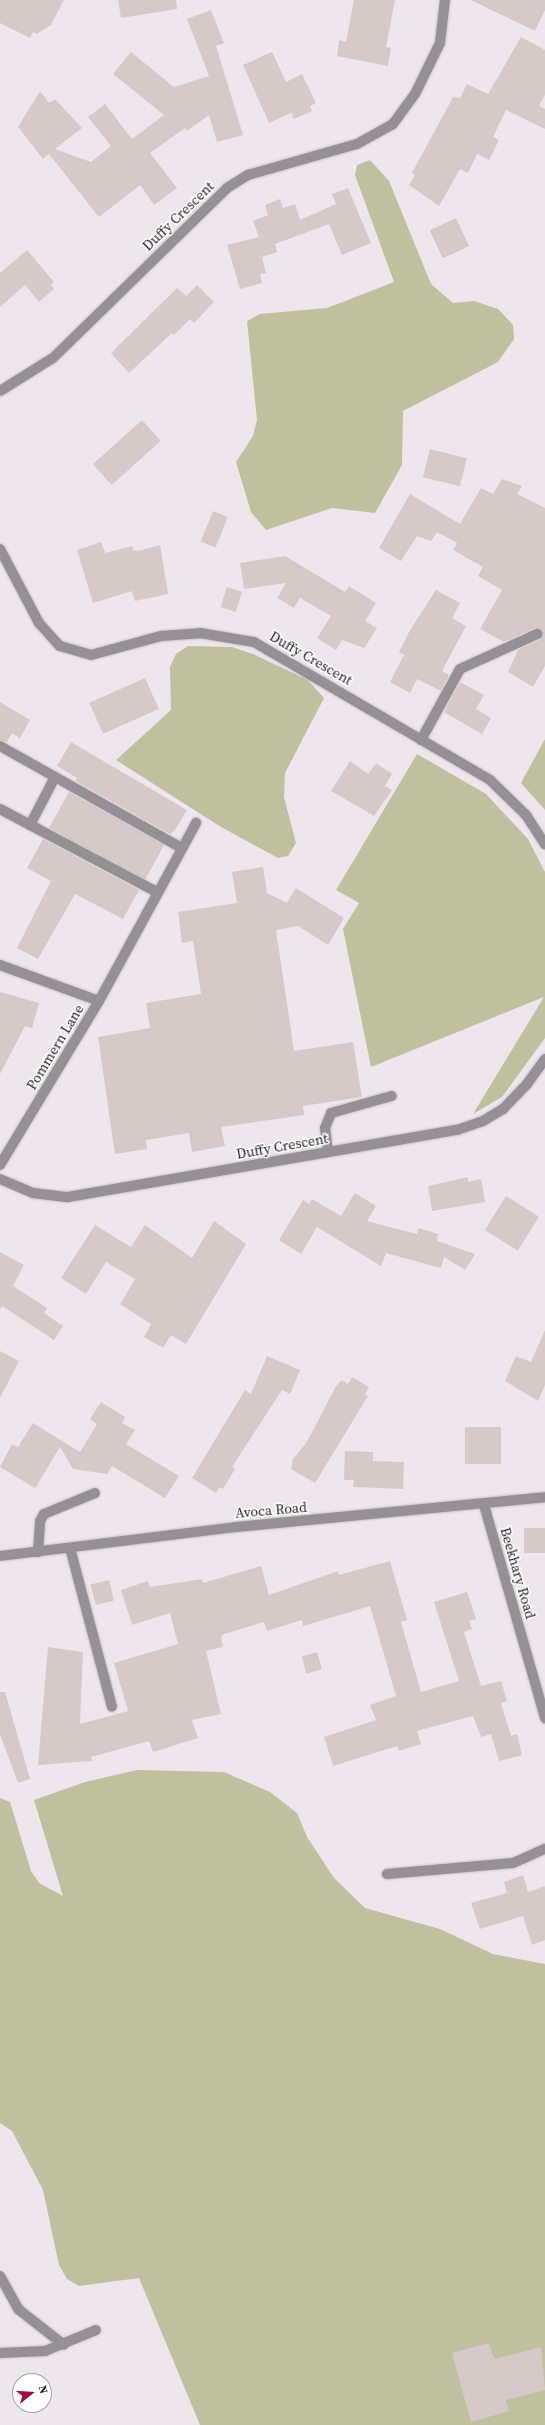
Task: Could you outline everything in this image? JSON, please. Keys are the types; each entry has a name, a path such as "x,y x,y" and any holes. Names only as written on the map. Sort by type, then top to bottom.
{"street":[{"name":"Duffy Crescent","path":"0,391 38,371 53,358 227,188 248,176 357,144 392,124 415,94 440,43 445,0"},
{"name":"Duffy Crescent","path":"0,548 39,623 60,646 91,655 161,636 200,633 254,642 490,780 526,815 545,844"},
{"path":"421,740 460,669 537,634"},
{"path":"0,746 182,848"},
{"path":"30,825 55,777"},
{"path":"0,809 157,892"},
{"name":"Pommern Lane","path":"0,1165 99,1001 129,941 196,823"},
{"path":"0,965 99,1001"},
{"name":"Duffy Crescent","path":"0,1179 33,1193 68,1197 457,1130 483,1121 503,1109 527,1084 545,1059"},
{"path":"328,1152 325,1128 331,1113 392,1096"},
{"path":"38,1552 40,1522 44,1514 95,1493"},
{"name":"Avoca Road","path":"0,1556 236,1527 484,1505 545,1497"},
{"name":"Beekhary Road","path":"484,1505 545,1718"},
{"path":"70,1548 112,1707"},
{"path":"387,1874 513,1863 545,1849"},
{"path":"0,2276 18,2309 64,2345"},
{"path":"0,2353 45,2351 64,2345 96,2330"}],"green space":[{"path":"370,160 389,181 431,284 453,303 474,301 498,309 513,325 514,339 498,362 403,411 402,465 375,513 332,508 266,530 251,512 236,462 253,436 257,420 247,321 260,314 327,308 394,282 355,175 357,165"},
{"path":"188,646 232,647 253,654 308,680 324,698 285,773 284,797 296,843 288,856 278,858 221,827 116,760 171,710 170,667 176,654"},
{"path":"545,739 545,810 521,783"},
{"path":"417,754 486,794 528,839 545,872 545,1038 502,1097 473,1114 544,997 371,1067 343,929 359,903 336,890"},
{"path":"137,1770 224,1772 270,1792 297,1813 307,1837 334,1878 365,1908 440,1929 493,1954 545,1964 545,2425 200,2425 139,2278 79,2286 67,2279 59,2265 43,2190 12,2131 0,2123 0,1798 10,1802 31,1871 39,1883 63,1896 34,1800 85,1782"}],"building":[{"path":"0,0 64,0 51,25 37,34 33,32 30,38 0,23"},
{"path":"118,0 176,0 177,9 121,18"},
{"path":"354,0 395,0 386,47 391,48 388,66 337,56 339,40 346,42"},
{"path":"471,0 545,0 545,10 535,31"},
{"path":"211,10 224,43 216,46 243,135 217,142 209,115 187,131 185,128 150,153 177,188 154,205 140,185 99,217 49,154 43,159 18,127 40,91 49,103 55,99 82,128 55,149 91,162 111,146 88,117 105,104 132,139 164,115 113,74 131,52 174,87 209,76 187,19"},
{"path":"521,37 545,50 545,95 539,106 545,109 545,129 506,110 493,137 499,140 489,160 477,154 468,173 460,169 439,206 409,185 415,175 412,173 453,97 460,98 467,84 488,94"},
{"path":"272,52 286,82 302,74 316,103 310,106 312,111 294,119 291,113 269,123 243,65"},
{"path":"348,188 371,243 342,255 329,224 275,244 277,252 262,257 266,273 260,274 262,283 240,289 227,245 259,237 253,221 268,215 265,205 280,199 283,208 295,204 300,220 336,204 332,194"},
{"path":"456,218 469,246 443,258 430,230"},
{"path":"27,250 54,282 51,285 54,289 39,302 25,285 0,307 0,273"},
{"path":"197,285 214,302 194,323 190,319 174,335 172,333 129,373 111,353 177,288 186,296"},
{"path":"142,420 161,441 112,485 93,464"},
{"path":"430,449 467,458 460,486 423,477"},
{"path":"502,479 522,486 517,494 545,508 545,666 533,687 508,672 518,650 540,640 543,632 535,628 504,642 480,629 502,590 478,576 483,567 453,550 457,543 437,532 431,541 417,536 401,561 379,548 410,494 460,524 481,488 493,494"},
{"path":"213,511 228,517 215,548 201,542"},
{"path":"101,542 105,553 132,546 134,551 160,545 168,594 135,601 132,591 93,603 77,550"},
{"path":"285,556 345,592 349,586 376,603 365,621 377,628 364,648 342,640 336,650 317,638 331,616 300,598 294,608 277,598 286,583 244,589 240,563"},
{"path":"227,587 242,592 236,612 221,607"},
{"path":"436,590 460,603 452,618 466,626 442,671 449,675 441,691 417,679 410,693 390,682 404,655 399,652 409,632"},
{"path":"145,678 159,709 103,734 89,703"},
{"path":"460,682 484,695 476,709 491,718 482,734 444,712"},
{"path":"0,702 30,720 20,738 12,733 7,742 0,740"},
{"path":"71,742 187,810 175,830 170,834 76,781 77,778 57,766"},
{"path":"350,761 368,774 376,763 392,774 385,786 392,790 374,816 331,791"},
{"path":"69,792 164,845 144,881 49,828"},
{"path":"43,839 139,890 123,919 75,894 38,959 17,948 51,881 27,868"},
{"path":"263,867 267,893 287,903 296,888 344,918 328,945 298,926 276,930 294,1051 353,1042 362,1097 303,1106 304,1115 221,1127 225,1146 192,1152 189,1133 146,1140 147,1149 115,1154 98,1037 150,1028 146,1003 201,994 193,941 182,943 178,912 237,903 232,872"},
{"path":"0,992 39,1003 32,1028 25,1026 0,1074"},
{"path":"468,1177 468,1182 481,1179 485,1202 432,1211 428,1186"},
{"path":"355,1193 376,1206 367,1221 417,1234 419,1228 438,1234 437,1241 475,1254 465,1270 444,1257 441,1268 386,1253 381,1266 317,1227 301,1254 279,1240 303,1200 309,1204 312,1199 341,1216"},
{"path":"506,1196 539,1217 518,1251 485,1230"},
{"path":"214,1221 246,1244 186,1344 171,1335 163,1348 144,1337 151,1324 120,1304 135,1279 106,1262 86,1294 61,1278 95,1225 131,1247 145,1225 192,1258"},
{"path":"0,1252 24,1265 13,1286 47,1308 44,1313 63,1326 54,1340 2,1306 0,1309"},
{"path":"545,1330 545,1385 538,1401 505,1381 516,1356 531,1362"},
{"path":"0,1351 19,1361 0,1398"},
{"path":"267,1356 300,1370 290,1394 282,1390 232,1467 235,1469 223,1489 220,1487 216,1493 192,1478 245,1390 251,1394"},
{"path":"352,1377 369,1387 365,1394 368,1396 315,1483 291,1469 293,1459 307,1442 336,1386 342,1380 348,1384"},
{"path":"101,1402 125,1417 122,1423 135,1430 126,1444 179,1476 165,1498 112,1466 107,1474 73,1469 60,1447 35,1488 0,1467 12,1444 18,1447 33,1423 80,1452 97,1424 90,1419"},
{"path":"465,1427 501,1427 501,1464 465,1464"},
{"path":"345,1451 373,1452 373,1461 404,1462 403,1489 353,1487 354,1480 344,1480"},
{"path":"524,1528 545,1528 545,1553 524,1553"},
{"path":"390,1561 407,1620 401,1622 421,1692 459,1681 434,1602 467,1592 476,1619 469,1621 472,1629 464,1632 481,1686 501,1681 507,1701 501,1703 511,1736 517,1734 522,1755 499,1761 491,1734 481,1737 473,1716 417,1731 421,1744 399,1751 397,1746 333,1766 324,1737 376,1720 370,1705 396,1696 370,1606 303,1626 302,1620 267,1631 264,1622 224,1634 221,1637 223,1647 206,1651 221,1714 192,1720 198,1738 153,1752 149,1741 91,1757 92,1761 38,1765 48,1647 83,1652 80,1724 128,1711 114,1663 178,1644 170,1613 132,1625 121,1590 148,1581 150,1587 202,1579 203,1583 261,1566 269,1595 338,1571 339,1575"},
{"path":"109,1580 114,1600 96,1605 91,1585"},
{"path":"317,1652 322,1669 307,1674 302,1656"},
{"path":"0,1692 5,1692 30,1779 18,1783 0,1734"},
{"path":"523,1875 528,1892 545,1886 545,1940 532,1945 523,1916 480,1929 471,1903 507,1893 504,1882"},
{"path":"489,2343 494,2359 541,2347 545,2390 506,2400 509,2411 471,2422 452,2353"}]}
